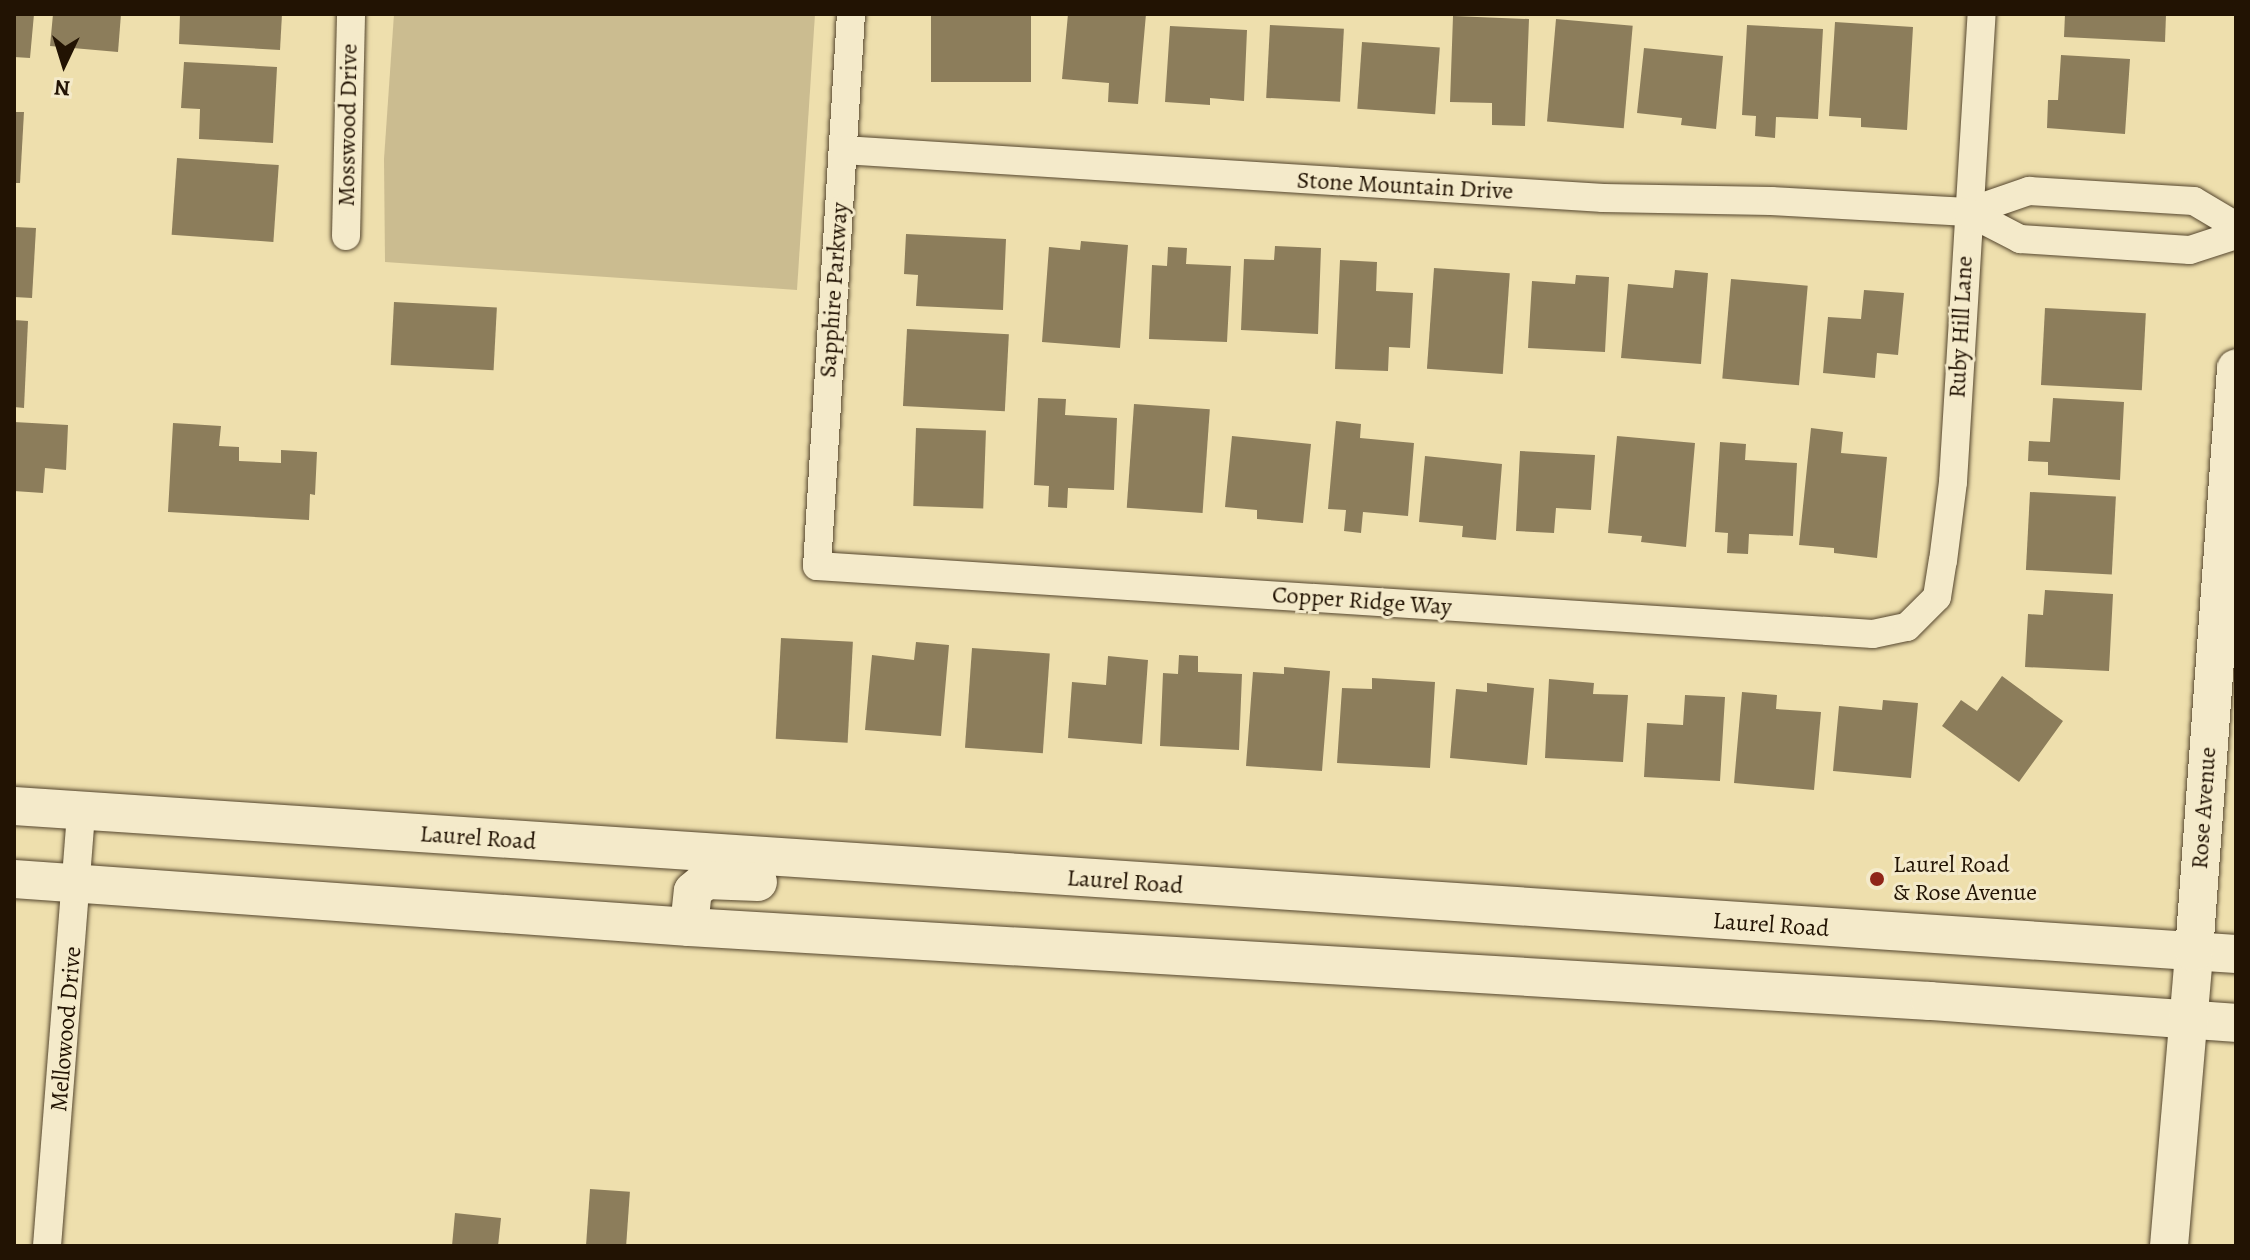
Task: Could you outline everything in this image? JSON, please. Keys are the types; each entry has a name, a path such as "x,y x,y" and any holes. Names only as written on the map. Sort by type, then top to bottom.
{"main road":[{"name":"Rose Avenue","path":"2169,1246 2189,1019 2236,369"},
{"name":"Laurel Road","path":"14,806 2236,954"},
{"path":"689,927 693,891 706,880 776,882 850,864"},
{"path":"14,879 689,927 2236,1023"}],"street":[{"name":"Mosswood Drive","path":"346,236 351,14"},
{"name":"Sapphire Parkway","path":"817,566 851,14"},
{"name":"Ruby Hill Lane","path":"1907,627 1937,597 1953,482 1982,14"},
{"name":"Stone Mountain Drive","path":"843,150 1603,198 1771,201 1968,212 2029,191 2194,201 2236,226"},
{"name":"Stone Mountain Drive","path":"1968,212 2020,239 2190,250 2236,235"},
{"name":"Copper Ridge Way","path":"817,566 1873,634 1907,627"},
{"name":"Mellowood Drive","path":"47,1246 81,811"}],"shaded area":[{"path":"394,14 815,14 797,290 385,262 384,159"}],"building":[{"path":"14,14 34,14 30,58 14,57"},
{"path":"53,14 121,14 118,52 50,46"},
{"path":"180,14 282,14 280,50 179,44"},
{"path":"931,14 1031,14 1031,82 931,82"},
{"path":"1068,14 1146,14 1138,104 1108,102 1109,83 1062,79"},
{"path":"2065,14 2166,14 2165,42 2064,37"},
{"path":"1453,16 1529,19 1525,126 1492,125 1492,103 1450,102"},
{"path":"1556,19 1633,26 1624,128 1547,122"},
{"path":"1835,22 1913,27 1907,130 1861,127 1861,118 1829,116"},
{"path":"1270,25 1344,29 1340,102 1266,98"},
{"path":"1747,25 1823,29 1818,119 1776,117 1775,138 1755,136 1756,116 1742,115"},
{"path":"1170,26 1247,30 1244,101 1210,98 1210,105 1165,102"},
{"path":"1362,42 1440,47 1435,114 1357,109"},
{"path":"1644,48 1723,56 1716,129 1681,125 1682,118 1637,113"},
{"path":"2061,55 2130,59 2125,134 2047,128 2048,100 2058,100"},
{"path":"184,62 277,67 273,143 199,139 200,109 181,108"},
{"path":"14,112 24,112 20,183 14,183"},
{"path":"177,158 279,165 273,242 172,235"},
{"path":"14,227 36,228 32,298 14,297"},
{"path":"906,234 1006,239 1003,310 916,306 918,275 904,274"},
{"path":"1081,241 1128,245 1120,348 1042,342 1049,247 1080,250"},
{"path":"1275,246 1321,248 1318,334 1241,330 1244,259 1274,260"},
{"path":"1168,247 1187,248 1186,264 1231,266 1227,342 1149,339 1152,265 1167,266"},
{"path":"1340,260 1377,262 1376,291 1413,293 1410,348 1389,347 1388,371 1335,369"},
{"path":"1434,268 1510,273 1503,374 1427,369"},
{"path":"1675,270 1708,273 1701,364 1621,358 1628,284 1673,288"},
{"path":"1576,275 1609,277 1605,352 1528,348 1532,281 1575,284"},
{"path":"1731,279 1808,286 1799,385 1722,379"},
{"path":"1864,290 1904,293 1898,355 1877,353 1875,378 1823,373 1828,317 1861,319"},
{"path":"394,302 497,307 494,370 391,365"},
{"path":"2045,308 2146,313 2142,390 2041,385"},
{"path":"14,320 28,321 24,408 14,407"},
{"path":"907,329 1009,334 1005,411 903,406"},
{"path":"1038,398 1066,399 1065,415 1117,418 1114,490 1068,488 1067,508 1048,507 1049,486 1034,485"},
{"path":"2053,398 2124,402 2120,480 2048,475 2048,462 2028,461 2029,441 2050,442"},
{"path":"1134,404 1210,409 1203,513 1127,508"},
{"path":"1336,421 1361,424 1360,438 1414,443 1408,516 1363,512 1361,533 1344,531 1346,510 1328,509"},
{"path":"14,422 68,425 66,470 45,468 43,493 14,491"},
{"path":"173,423 221,426 219,446 239,447 239,461 281,463 281,450 317,452 315,495 310,494 309,520 168,512"},
{"path":"916,428 986,430 983,508 913,506"},
{"path":"1811,428 1843,432 1841,453 1887,457 1877,558 1834,553 1834,548 1799,545"},
{"path":"1232,436 1311,444 1303,523 1257,519 1257,510 1225,507"},
{"path":"1617,436 1695,443 1686,547 1641,542 1642,536 1608,533"},
{"path":"1720,442 1746,444 1745,460 1797,463 1793,536 1749,534 1748,554 1727,553 1728,533 1715,532"},
{"path":"1520,451 1595,455 1591,510 1556,508 1554,533 1516,531"},
{"path":"1425,456 1502,464 1496,540 1462,537 1463,526 1419,522"},
{"path":"2030,492 2116,497 2112,574 2026,570"},
{"path":"2045,590 2113,594 2109,671 2025,667 2028,614 2043,615"},
{"path":"781,638 853,642 848,743 776,739"},
{"path":"916,642 949,645 941,736 865,730 872,655 914,660"},
{"path":"972,648 1050,653 1043,753 965,748"},
{"path":"1179,655 1198,656 1198,672 1242,674 1239,750 1160,746 1163,673 1178,674"},
{"path":"1108,656 1148,660 1142,744 1068,738 1072,682 1106,685"},
{"path":"1284,667 1330,671 1322,771 1246,766 1253,672 1284,674"},
{"path":"2002,676 2063,721 2019,782 1942,726 1961,700 1977,711"},
{"path":"1372,678 1435,682 1430,768 1337,763 1342,688 1372,689"},
{"path":"1549,679 1594,683 1593,694 1628,695 1623,762 1545,758"},
{"path":"1487,683 1534,688 1527,765 1450,758 1456,689 1487,692"},
{"path":"1742,692 1777,695 1776,709 1821,712 1814,790 1734,783"},
{"path":"1685,695 1725,697 1720,781 1644,777 1647,723 1683,725"},
{"path":"1883,700 1918,703 1911,778 1833,771 1839,706 1882,710"},
{"path":"590,1189 630,1192 626,1246 586,1246"},
{"path":"455,1213 501,1218 498,1246 452,1246"}],"place":[{"name":"Laurel Road & Rose Avenue","path":"1877,879"}]}
